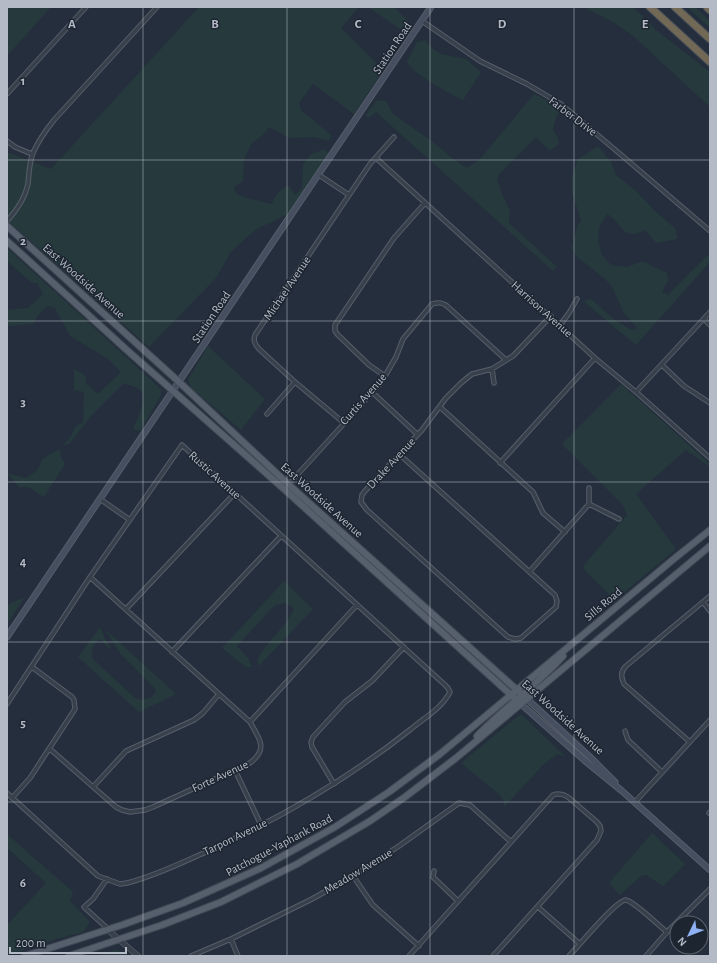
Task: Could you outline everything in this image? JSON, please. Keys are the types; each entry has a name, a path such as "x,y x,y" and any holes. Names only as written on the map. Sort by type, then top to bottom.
{"highway":[{"path":"650,7 710,62"},
{"path":"675,7 710,39"},
{"path":"707,7 710,10"}],"main road":[{"name":"Station Road","path":"7,637 431,7"},
{"name":"East Woodside Avenue","path":"7,226 178,381 286,486 516,699 580,756 622,790 710,870"},
{"name":"East Woodside Avenue","path":"7,241 172,390 286,486 527,699 590,756 622,790"},
{"name":"Sills Road","path":"710,530 576,641 519,692 516,699 527,699 710,546"},
{"name":"Patchogue-Yaphank Road","path":"69,956 120,940 221,902 297,864 334,843 388,809 471,746 516,699"},
{"name":"Patchogue-Yaphank Road","path":"25,956 164,911 223,887 261,868 317,838 372,804 516,699"}],"street":[{"path":"7,94 86,7"},
{"path":"7,221 17,210 23,199 26,191 32,154 49,126 157,7"},
{"name":"Farber Drive","path":"422,21 480,61 527,84 561,104 710,231"},
{"name":"Michael Avenue","path":"344,422 295,382 255,344 254,340 255,335 370,164 394,137"},
{"path":"7,141 32,154"},
{"name":"Harrison Avenue","path":"376,158 551,316 595,358 636,392 710,458"},
{"path":"319,175 349,195"},
{"path":"385,376 369,365 338,336 335,331 335,325 394,238 425,203"},
{"path":"560,325 578,299"},
{"name":"Curtis Avenue","path":"286,486 385,376 396,357 403,339 432,304 438,302 442,303 506,360"},
{"path":"636,392 710,312"},
{"name":"Drake Avenue","path":"530,571 555,596 557,601 556,607 521,638 515,639 508,637 367,510 361,502 362,495 417,434 446,398 472,374 492,369 514,356 551,316"},
{"path":"704,319 710,325"},
{"path":"500,463 595,358"},
{"path":"662,365 684,386 710,403"},
{"path":"492,369 494,383"},
{"path":"267,414 295,382"},
{"path":"372,392 417,434"},
{"path":"440,407 533,492 543,513 565,532"},
{"name":"Rustic Avenue","path":"7,704 32,668 90,577 182,445 444,684"},
{"path":"399,454 530,571 589,504 589,488"},
{"path":"126,609 235,493"},
{"path":"100,499 130,520"},
{"path":"589,504 619,519"},
{"path":"172,652 281,536"},
{"name":"Forte Avenue","path":"50,748 116,807 122,810 138,812 153,808 250,763 261,752 262,745 250,722 90,577"},
{"path":"690,742 624,684 621,674 626,666 710,596"},
{"path":"703,602 710,611"},
{"path":"250,722 357,605"},
{"path":"334,784 312,747 311,742 313,737 345,702 372,681 404,647"},
{"path":"12,798 30,778 73,714 76,704 72,697 32,668"},
{"name":"Tarpon Avenue","path":"7,792 98,876 120,884 132,882 173,867 235,839 334,784 384,750 442,704 450,692 444,684"},
{"path":"93,787 126,751 194,720 203,713 219,694"},
{"path":"635,802 710,720"},
{"path":"625,731 628,740 662,772"},
{"path":"235,770 261,825"},
{"path":"409,956 553,795 558,793 568,797 600,826 601,831 597,840 493,956"},
{"name":"Meadow Avenue","path":"191,956 231,940 312,899 353,876 411,838 459,803 470,805 511,842"},
{"path":"434,871 433,877 458,901"},
{"path":"353,876 373,905 419,946"},
{"path":"107,879 93,899 84,907 138,956"},
{"path":"646,956 667,932 710,889"},
{"path":"570,956 612,908 622,901 627,900 634,904 667,932"},
{"path":"538,907 580,944"},
{"path":"231,940 238,956"}],"green space":[{"path":"7,7 51,7 7,56"},
{"path":"199,7 359,7 341,28 383,70 354,114 313,84 299,103 301,110 331,135 329,141 314,137 290,138 269,127 263,135 251,144 244,160 243,181 234,187 236,193 243,197 272,204 280,190 289,186 295,195 302,188 303,164 310,155 324,149 329,154 288,214 255,230 231,252 216,278 149,347 7,220 7,152 51,169"},
{"path":"368,7 394,7 407,20 408,24 400,29"},
{"path":"583,7 633,7 656,30 710,72 710,107 632,35 613,22"},
{"path":"687,7 695,7 710,21 710,28"},
{"path":"425,40 433,49 441,54 466,59 481,72 463,100 425,79 407,62 417,42"},
{"path":"534,94 562,109 556,117 553,130 558,138 559,144 550,151 536,137 500,173 497,179 510,211 509,223 557,267 553,271 376,112 370,117 365,116 377,100 386,101 393,114 467,168 480,159"},
{"path":"598,146 611,162 616,175 635,190 658,214 676,229 677,239 656,243 645,230 638,233 628,233 607,214 599,228 598,241 602,255 611,265 627,267 642,261 667,273 668,280 662,292 668,295 710,253 710,262 636,345 583,301 591,299 615,320 631,330 638,329 624,313 612,287 605,279 576,256 572,248 577,227 581,220 572,193 572,177 578,159"},
{"path":"7,248 161,389 161,395 140,431 133,429 142,407 143,393 137,388 124,383 92,415 69,444 62,446 70,438 75,427 83,422 84,392 74,390 74,370 80,372 86,377 86,383 98,394 121,372 108,359 70,336 55,308 48,306 39,314 33,324 7,326 7,310 28,308 43,294 37,283 32,283 7,261"},
{"path":"208,346 265,399 241,430 191,388 188,380"},
{"path":"621,384 710,464 710,467 686,450 636,494 676,549 615,600 586,572 583,566 627,515 623,505 563,445 563,443"},
{"path":"60,449 61,457 65,464 44,497 28,487 19,487 7,473 25,478 36,472 43,459"},
{"path":"284,581 313,609 259,666 257,661 265,647 286,622 294,608 285,603 274,606 237,646 248,658 252,667 246,667 222,648"},
{"path":"25,597 7,624 7,607 11,603"},
{"path":"100,627 105,639 112,649 100,639 93,648 93,659 135,698 142,700 152,697 156,690 120,653 105,629 176,694 139,712 78,657"},
{"path":"522,715 566,757 558,754 546,762 504,807 504,802 501,796 461,763 518,716"},
{"path":"652,833 685,864 663,886 646,875 641,876 620,895 609,883"},
{"path":"7,834 73,892 70,901 90,922 83,932 7,955 7,925 46,883 7,848"},
{"path":"116,950 131,956 96,956"}]}
